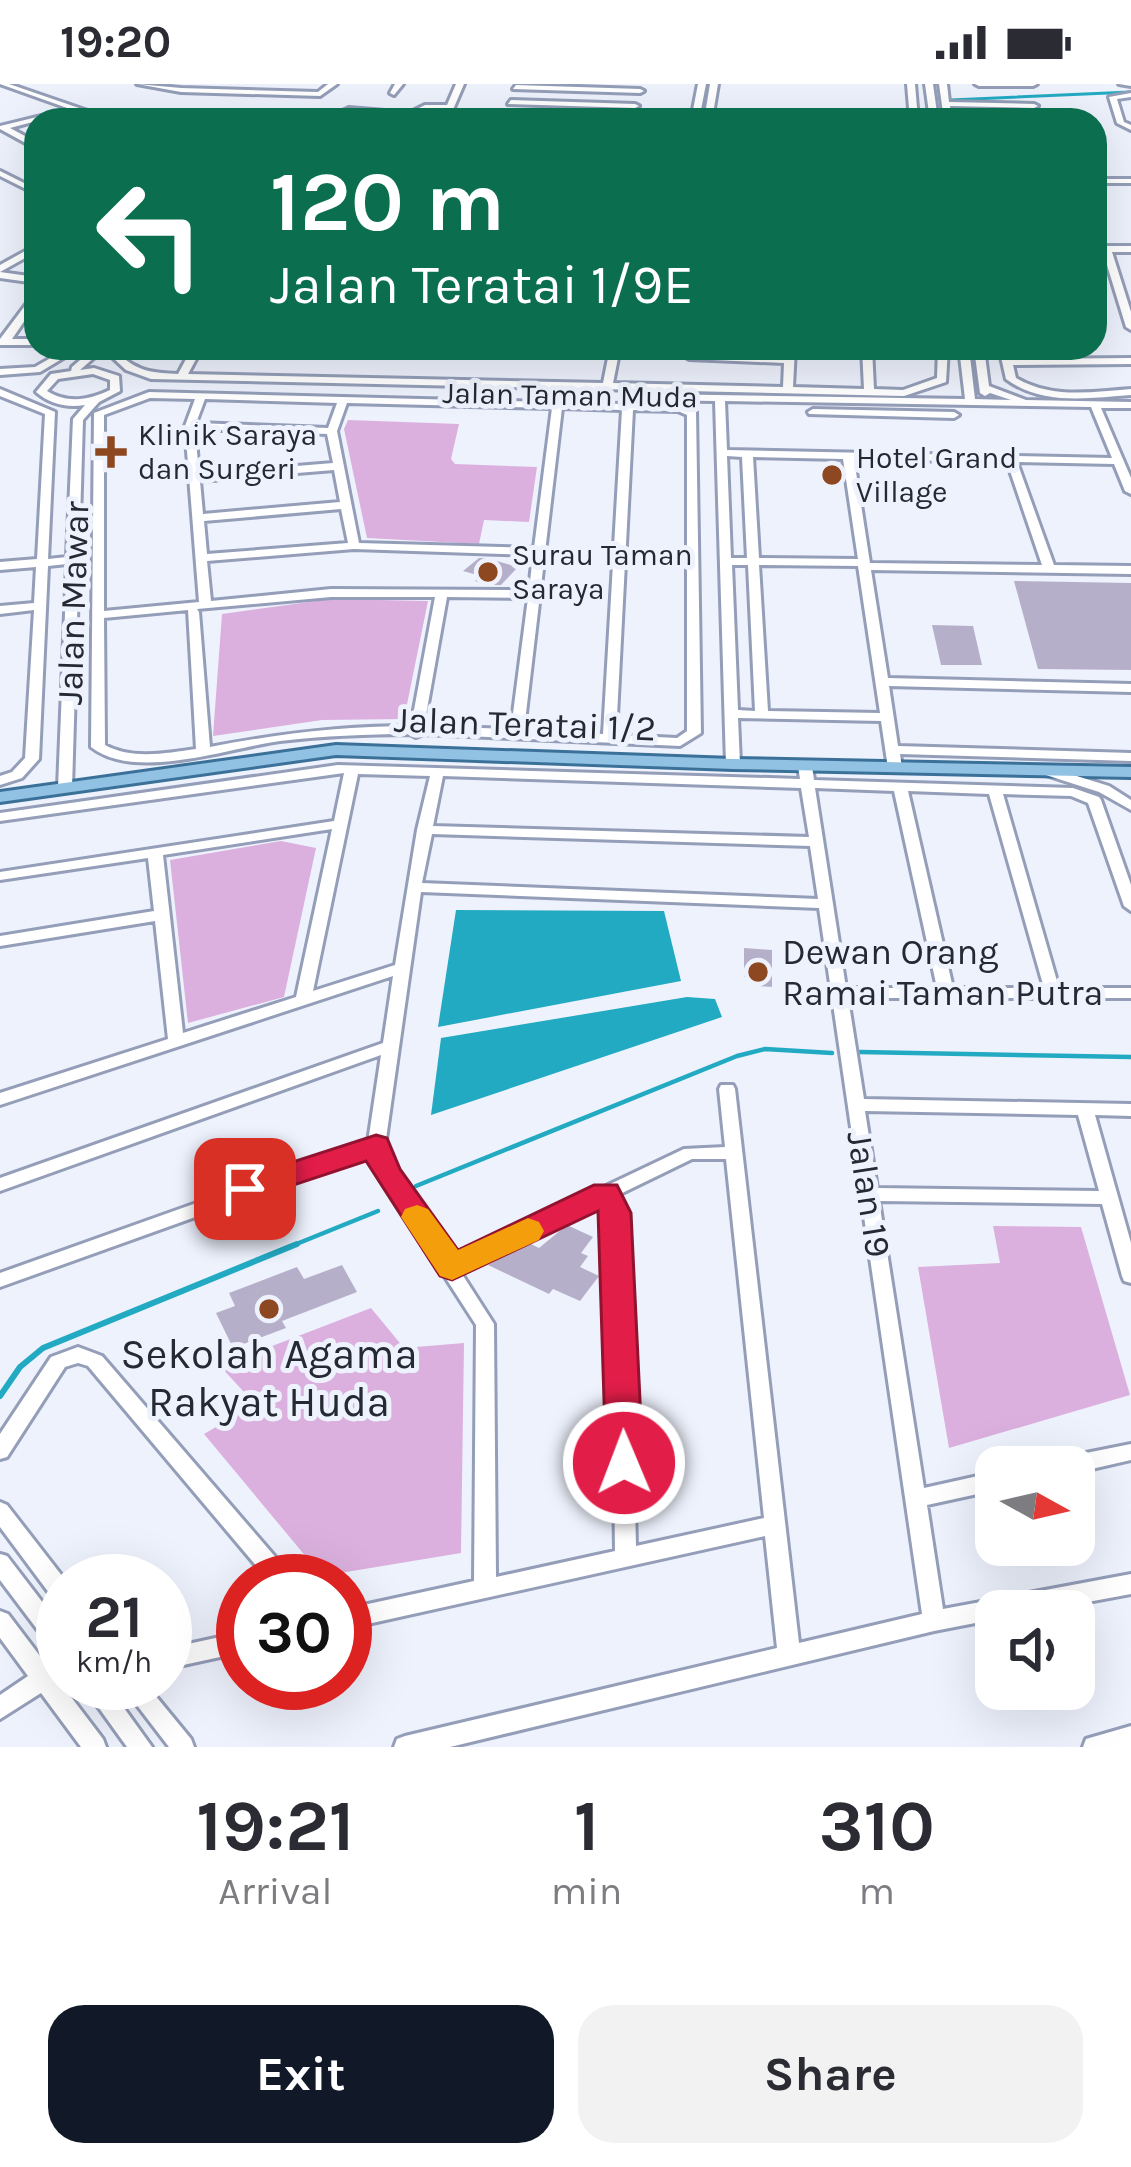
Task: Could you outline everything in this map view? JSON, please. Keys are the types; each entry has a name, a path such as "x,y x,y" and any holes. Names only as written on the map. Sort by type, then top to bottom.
{"main road":[{"name":"Jalan Teratai 1/2","path":"2,786 64,788 336,742 405,751 733,764 807,776 896,769 1127,772"}],"street":[{"path":"26,84 87,102"},
{"path":"141,84 181,90 267,88 326,94 334,84"},
{"path":"943,84 956,108"},
{"path":"979,84 1033,84"},
{"path":"509,108 517,85 641,88 635,106 511,102"},
{"path":"1,87 55,108"},
{"path":"1,87 70,108"},
{"path":"1131,95 1114,95 1121,123 1131,128"},
{"path":"954,105 1034,106"},
{"path":"24,123 3,127 24,139"},
{"path":"0,136 12,133"},
{"path":"1107,265 1131,327"},
{"path":"0,312 23,313"},
{"path":"3,342 23,313"},
{"path":"0,372 37,370 60,360"},
{"path":"0,382 55,376 86,360"},
{"path":"102,360 118,386 109,395"},
{"path":"120,360 151,376 608,385 684,393 913,392 946,376 944,360"},
{"path":"182,377 191,360"},
{"path":"528,383 535,360"},
{"path":"608,385 613,360"},
{"path":"684,393 688,360"},
{"path":"788,389 790,360"},
{"path":"868,360 869,392"},
{"path":"965,360 971,404"},
{"path":"980,360 987,405"},
{"path":"1131,361 1007,362 1011,379 1053,395 1131,392"},
{"name":"Jalan Taman Muda","path":"68,372 110,375 154,386 628,402 684,393 720,399 1061,407"},
{"path":"2,786 32,759 49,403 43,384 55,376"},
{"path":"0,382 78,418 97,407 137,396 557,406 628,402 692,413 694,733 680,742 416,733 203,749 150,758 122,759 103,752 98,747 97,407"},
{"name":"Jalan Taman Muda","path":"97,407 109,395 154,386"},
{"path":"984,388 1098,412"},
{"path":"919,403 949,399 969,389"},
{"path":"0,392 97,407"},
{"path":"201,397 190,426 201,558 203,749"},
{"path":"720,399 733,764"},
{"path":"343,400 332,430 354,546"},
{"path":"609,740 628,402"},
{"path":"813,412 1098,412 1131,405"},
{"path":"518,736 557,406"},
{"path":"1098,412 1131,491"},
{"name":"Jalan Mawar","path":"64,788 78,418"},
{"path":"190,426 332,430"},
{"path":"722,453 1119,461"},
{"path":"747,454 762,714"},
{"path":"848,455 896,769 946,993"},
{"path":"1011,459 1049,569"},
{"path":"194,478 338,466"},
{"path":"198,518 347,505"},
{"path":"201,558 354,546 539,552"},
{"path":"0,566 74,560"},
{"path":"726,561 1131,570"},
{"path":"71,626 331,592 534,594"},
{"path":"416,733 442,593"},
{"path":"0,610 39,606"},
{"path":"881,682 1131,688"},
{"path":"732,714 887,718"},
{"path":"400,771 405,751"},
{"path":"304,997 352,769"},
{"name":"Jalan Teratai 1/2","path":"0,817 268,776 352,769 807,776"},
{"path":"896,769 1127,772 1131,806"},
{"path":"896,769 995,790 1073,792 1094,800 1131,906"},
{"path":"1051,772 1104,789 1131,806"},
{"path":"437,773 414,887 376,1146 386,1172 485,1324 485,1588"},
{"name":"Jalan 19","path":"807,776 934,1622"},
{"path":"995,790 1053,993"},
{"path":"0,876 339,824"},
{"path":"424,830 817,842"},
{"path":"154,851 176,1042"},
{"path":"414,887 826,904"},
{"path":"0,940 160,915"},
{"path":"0,1099 401,968"},
{"path":"839,993 1131,993"},
{"path":"0,1185 388,1047"},
{"path":"727,1089 789,1656"},
{"path":"856,1105 1131,1110"},
{"path":"1085,1109 1131,1276"},
{"path":"0,1280 376,1146"},
{"path":"452,1267 690,1153 734,1154"},
{"path":"606,1194 614,1213 621,1317 626,1558"},
{"path":"870,1194 1108,1198"},
{"path":"0,1451 58,1362 78,1354 95,1361 259,1554"},
{"path":"1095,1460 1131,1452"},
{"path":"916,1498 975,1485"},
{"path":"0,1511 36,1558"},
{"path":"372,1613 775,1525"},
{"path":"0,1564 36,1611"},
{"path":"405,1747 934,1622 1131,1584"},
{"path":"0,1621 36,1669"},
{"path":"0,1708 36,1683"},
{"path":"67,1710 95,1747"},
{"path":"112,1710 140,1747"},
{"path":"153,1710 183,1747"}],"shaded area":[{"path":"348,420 459,424 451,459 455,464 537,467 529,522 484,520 479,544 367,538 344,429"},
{"path":"331,599 428,601 404,719 322,720 213,736 222,614"},
{"path":"281,841 316,848 284,997 188,1023 170,860"},
{"path":"993,1226 1081,1227 1130,1395 949,1448 918,1267 1000,1263"},
{"path":"371,1308 404,1348 464,1343 461,1553 372,1568 372,1554 304,1554 204,1434 255,1404 220,1366"}],"water":[{"path":"456,910 664,911 681,981 438,1027"},
{"path":"687,997 715,999 722,1017 431,1115 441,1038"}],"building":[{"name":"Surau Taman Saraya","path":"479,558 518,567 501,585 488,585 475,581 481,576 463,571"},
{"path":"1014,581 1131,583 1131,670 1038,669"},
{"path":"932,625 973,626 982,665 941,665"},
{"name":"Dewan Orang Ramai Taman Putra","path":"744,948 772,950 772,987 759,986 759,978 744,977"},
{"path":"567,1225 593,1237 581,1253 588,1256 580,1267 599,1276 580,1301 553,1289 549,1294 488,1265 529,1243 539,1248"},
{"name":"Sekolah Agama Rakyat Huda","path":"342,1265 357,1292 282,1321 286,1328 233,1348 216,1313 235,1306 229,1293 297,1267 304,1279"}],"waterway":[{"path":"951,100 1131,92"},
{"path":"416,1186 737,1056 765,1049 832,1053"},
{"path":"860,1052 1131,1057"},
{"path":"289,1247 378,1211"},
{"path":"0,1396 20,1367 43,1348 297,1244"}],"slow traffic":[{"path":"417,1217 452,1267 528,1231"}],"place":[{"name":"Klinik Saraya dan Surgeri","path":"111,452"},
{"name":"Hotel Grand Village","path":"832,475"},
{"name":"Surau Taman Saraya","path":"488,572"},
{"name":"Dewan Orang Ramai Taman Putra","path":"758,972"},
{"name":"Sekolah Agama Rakyat Huda","path":"269,1309"}],"route":[{"path":"245,1189 376,1146 386,1172 452,1267 606,1194 614,1213 621,1317 624,1463"}]}
